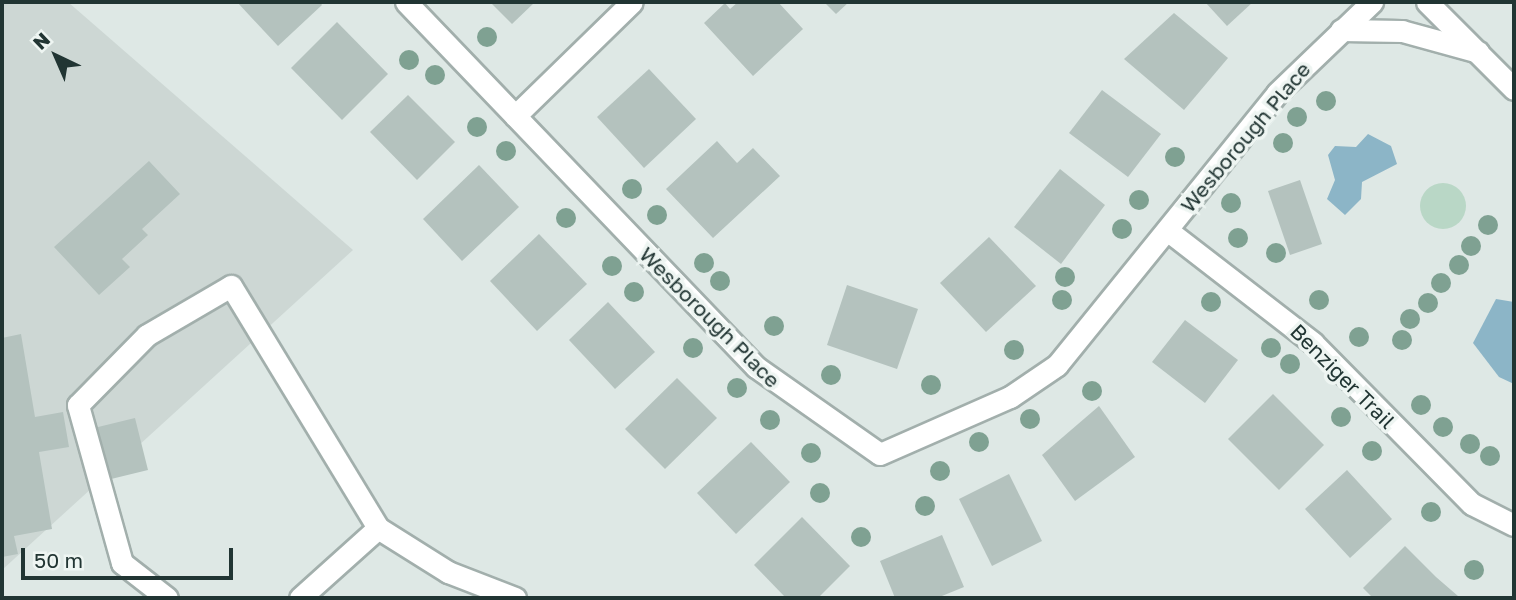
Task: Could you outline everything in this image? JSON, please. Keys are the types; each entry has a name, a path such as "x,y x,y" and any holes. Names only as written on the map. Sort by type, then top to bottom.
{"street":[{"name":"Wesborough Place","path":"406,2 756,368 880,454 1035,383 1076,344 1277,93 1372,2"},
{"path":"515,116 632,2"},
{"path":"1427,2 1514,89"},
{"path":"1341,30 1402,30 1478,51"},
{"name":"Benziger Trail","path":"1167,230 1313,343 1472,504 1514,525"},
{"path":"167,598 122,563 78,405 147,335 231,286 378,528 448,572 515,598"},
{"path":"300,598 378,528"}],"shaded area":[{"path":"2,2 68,2 353,250 2,570"}],"green space":[{"path":"1443,183 1459,190 1466,206 1459,222 1443,229 1427,222 1420,206 1427,190"}],"water":[{"path":"1368,134 1391,146 1397,164 1362,182 1361,199 1345,215 1327,199 1335,180 1328,155 1335,146 1356,147"},
{"path":"1496,299 1514,302 1514,384 1499,377 1473,343"}],"building":[{"path":"237,2 320,2 322,5 278,46"},
{"path":"490,2 535,2 512,24"},
{"path":"738,2 778,2 803,29 753,76 704,23 725,3 730,9"},
{"path":"824,2 849,2 836,14"},
{"path":"1205,2 1253,2 1227,26"},
{"path":"1174,13 1228,58 1184,110 1124,59"},
{"path":"337,22 388,74 342,120 291,68"},
{"path":"649,69 696,119 644,168 597,117"},
{"path":"1102,90 1161,134 1128,177 1069,133"},
{"path":"408,95 455,142 417,180 370,132"},
{"path":"717,141 737,163 753,148 780,176 713,238 666,189"},
{"path":"149,161 180,194 142,229 148,235 122,259 130,267 99,295 54,247"},
{"path":"479,165 519,207 462,261 423,219"},
{"path":"1060,169 1105,205 1061,264 1014,227"},
{"path":"1300,180 1322,244 1290,255 1268,191"},
{"path":"539,234 587,284 537,331 490,281"},
{"path":"989,237 1036,286 986,332 940,283"},
{"path":"847,285 918,309 897,369 827,345"},
{"path":"608,302 655,352 615,389 569,340"},
{"path":"1185,320 1238,360 1205,403 1152,362"},
{"path":"21,334 35,417 63,412 69,447 39,452 52,529 14,536 18,554 2,557 2,338"},
{"path":"677,378 717,418 665,469 625,429"},
{"path":"1273,394 1324,445 1279,490 1228,439"},
{"path":"1099,406 1135,457 1075,501 1042,455"},
{"path":"135,418 148,470 107,480 94,428"},
{"path":"751,442 790,482 736,534 697,493"},
{"path":"1347,470 1392,519 1350,558 1305,509"},
{"path":"1009,474 1042,541 992,566 959,499"},
{"path":"802,517 850,566 818,598 786,598 754,565"},
{"path":"942,535 964,587 937,598 895,598 880,561"},
{"path":"1405,546 1458,596 1373,598 1363,588"}]}
